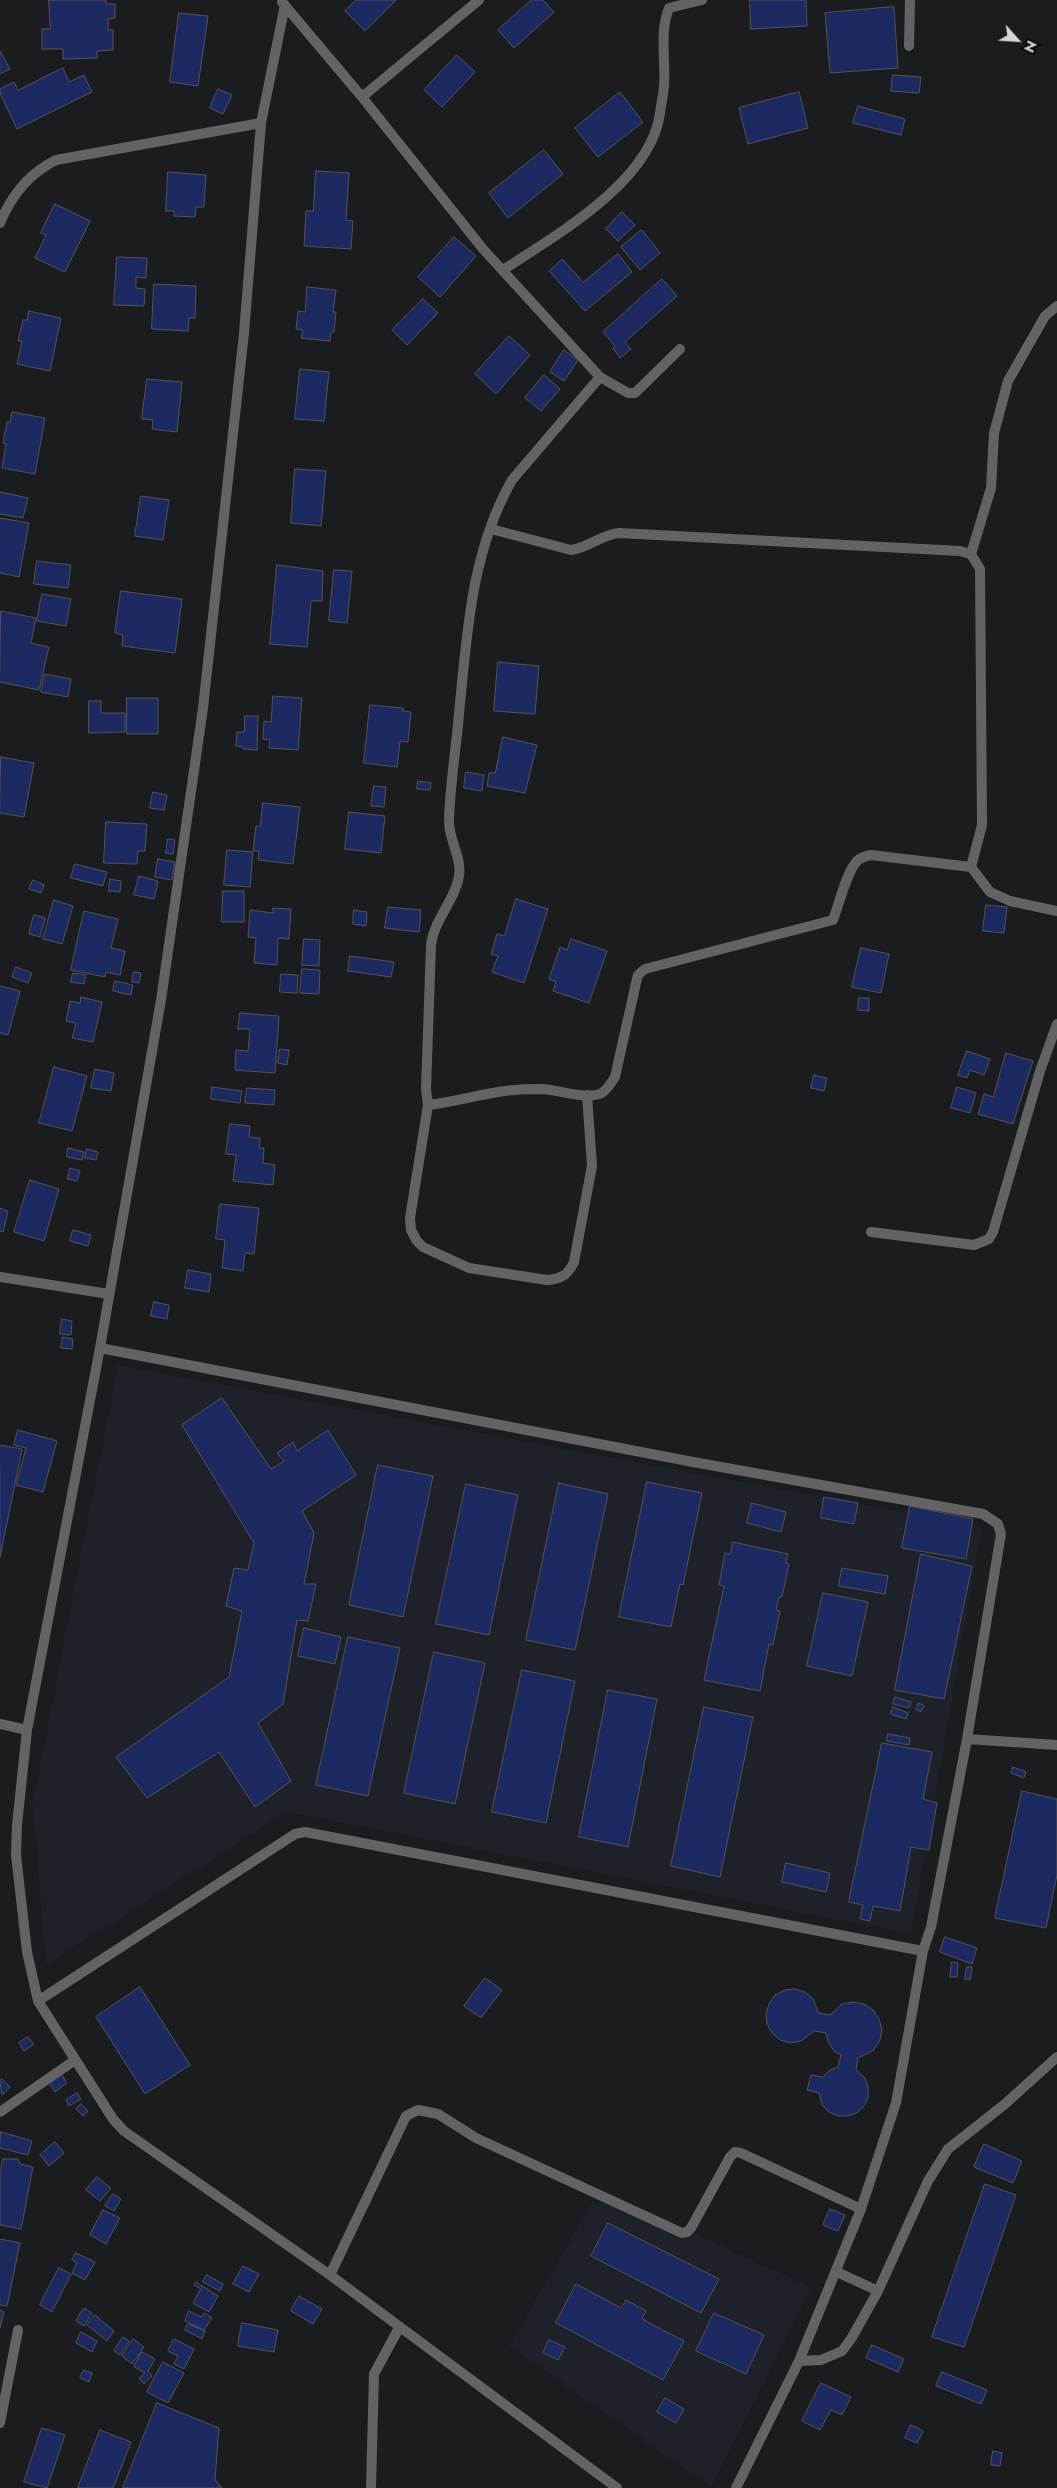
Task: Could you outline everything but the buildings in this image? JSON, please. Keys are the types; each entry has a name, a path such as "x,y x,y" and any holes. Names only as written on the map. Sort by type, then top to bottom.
{"street":[{"path":"362,97 478,0"},
{"path":"503,270 563,231 619,186 639,162 652,143 659,124 664,86 663,44 665,18 669,8 702,0"},
{"path":"909,46 910,0"},
{"path":"283,3 503,270 600,377 628,393 635,393 680,349"},
{"path":"283,3 261,122 244,334 203,708 161,1000 100,1348 27,1730 17,1825 16,1855 27,1952 38,2000 113,2120 124,2130 330,2275 617,2488"},
{"path":"0,223 16,192 40,168 56,160 261,122"},
{"path":"971,554 991,488 994,433 1008,381 1045,316 1057,306"},
{"path":"587,1095 592,1166 574,1262 570,1272 560,1279 547,1280 469,1268 423,1247 417,1241 411,1230 410,1218 428,1105 426,1089 432,932 459,876 460,866 448,822 470,606 478,568 501,499 512,480 600,377"},
{"path":"491,529 571,550 580,549 612,534 619,533 960,551 971,554 980,569 982,825 971,867"},
{"path":"428,1105 516,1090 543,1089 587,1095 601,1094 608,1088 615,1077 638,975 645,969 833,920 852,870 857,860 864,856 872,855 971,867 990,892 1010,902 1057,911"},
{"path":"871,1232 974,1245 988,1239 993,1232 1040,1071 1057,1024"},
{"path":"0,1277 109,1294"},
{"path":"100,1348 674,1458 983,1514 998,1524 1001,1534 967,1739 931,1927 923,1951 896,2104 861,2209 837,2272 799,2361 736,2488"},
{"path":"0,1724 27,1730"},
{"path":"967,1739 1057,1745"},
{"path":"38,2000 295,1834 305,1832 923,1951"},
{"path":"799,2361 821,2360 842,2350 851,2339 878,2290 928,2181 948,2149 1005,2104 1057,2058"},
{"path":"0,2112 75,2060"},
{"path":"330,2275 406,2116 418,2110 438,2114 476,2138 682,2233 687,2232 691,2228 730,2157 735,2152 742,2153 861,2209"},
{"path":"837,2272 878,2290"},
{"path":"371,2488 374,2374 399,2328"},
{"path":"0,2422 18,2330"}],"shaded area":[{"path":"118,1365 982,1527 911,1934 287,1812 46,1965 33,1802"},
{"path":"622,2200 812,2288 711,2487 509,2346 591,2204"}]}
